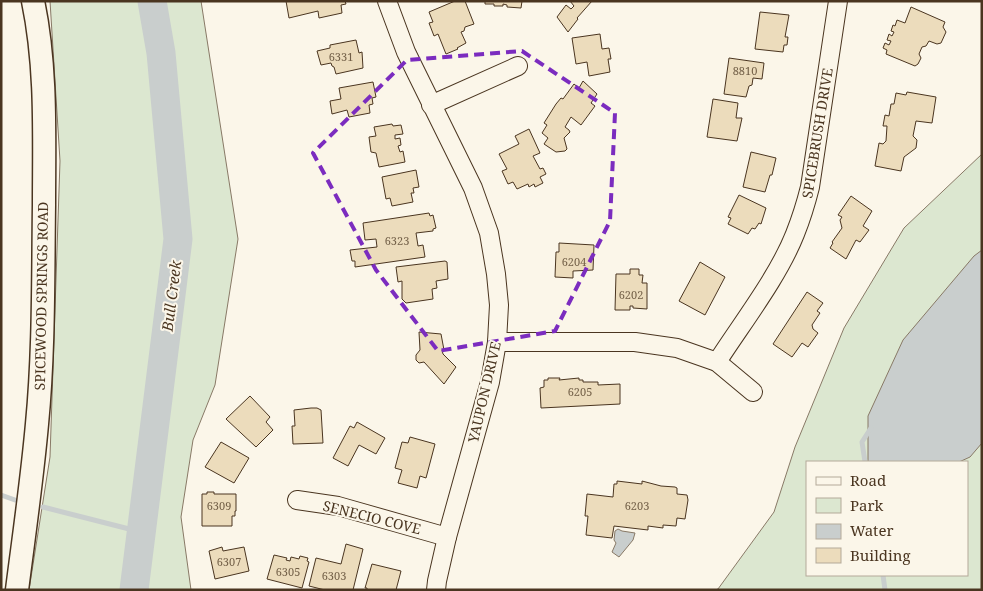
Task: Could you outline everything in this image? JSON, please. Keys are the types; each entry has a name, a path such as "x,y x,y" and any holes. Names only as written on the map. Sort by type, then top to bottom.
{"main road":[{"name":"SPICEWOOD SPRINGS ROAD","path":"17,590 37,424 43,323 43,80 38,24 33,1"}],"street":[{"name":"YAUPON DRIVE","path":"387,1 406,52 473,188 489,233 496,274 498,305 497,342 490,382 447,537 436,581 436,590"},
{"name":"SPICEBRUSH DRIVE","path":"717,362 774,274 795,236 805,207 810,187 838,1"},
{"path":"431,105 518,66"},
{"path":"497,342 635,342 677,348 717,362 753,392"},
{"name":"SENECIO COVE","path":"296,500 338,506 447,537"}],"highlighted area":[{"path":"522,51 615,113 610,221 555,331 438,351 376,270 313,153 407,60"}],"green space":[{"path":"50,1 201,1 238,239 215,385 193,440 181,517 191,590 29,590 50,457 60,161"},
{"path":"982,154 982,590 715,590 718,589 774,512 795,447 844,328 904,228"}],"water":[{"path":"982,250 982,443 970,457 961,461 868,461 868,416 903,340 974,256"},
{"path":"618,529 635,533 633,540 619,557 612,552 616,543 614,540 615,531"}],"building":[{"path":"286,1 345,1 346,4 341,5 342,13 319,18 318,11 289,18"},
{"path":"455,1 465,1 474,24 465,27 464,31 461,32 466,43 446,54 438,34 434,36 429,23 433,22 429,12"},
{"path":"485,1 522,1 521,8 507,7 507,5 503,4 503,6 494,6 494,4 485,4"},
{"path":"570,1 592,1 568,32 557,17 566,5 571,9 574,6"},
{"path":"911,7 945,22 943,27 946,32 941,43 937,44 929,41 926,46 922,47 919,54 921,58 915,66 886,54 887,50 883,48 885,43 889,45 891,41 887,40 889,34 892,36 894,32 891,31 893,25 895,26 897,20 905,23"},
{"path":"760,12 789,15 785,37 788,37 787,45 784,45 783,52 755,49"},
{"path":"600,34 602,49 609,48 611,59 608,59 610,72 589,76 587,62 576,64 572,38"},
{"path":"356,40 359,53 362,52 363,68 336,74 331,63 321,65 317,51 330,48 330,45"},
{"path":"729,58 764,63 762,79 753,78 746,97 724,94"},
{"path":"583,81 597,94 591,103 595,106 581,125 571,117 565,127 570,132 564,138 567,149 556,152 544,144 548,138 542,133 547,125 544,123 556,104 561,98 563,99 574,84 579,88"},
{"path":"373,82 376,97 372,98 373,104 369,105 370,113 349,117 347,110 332,114 330,101 341,99 339,88"},
{"path":"907,92 936,97 932,123 916,121 913,136 917,140 916,148 904,157 901,171 875,166 879,143 883,144 886,141 887,126 883,126 885,115 889,116 891,104 894,104 896,93 906,95"},
{"path":"713,99 738,103 736,118 742,118 737,141 707,137"},
{"path":"392,124 393,126 401,125 403,134 395,135 395,139 400,138 401,145 398,146 400,152 403,151 405,162 379,167 376,153 371,152 369,137 376,136 374,127"},
{"path":"529,129 540,153 533,156 540,169 543,168 546,174 540,177 543,183 535,187 534,184 529,187 528,184 517,189 513,182 508,184 502,171 507,169 499,154 519,144 515,136"},
{"path":"751,152 776,158 765,192 743,187"},
{"path":"416,170 419,187 413,188 414,193 411,193 413,202 392,206 390,198 386,199 382,177"},
{"path":"739,195 766,208 761,224 759,223 755,229 752,228 748,234 728,224 731,218 728,217"},
{"path":"851,196 872,211 863,226 869,230 860,242 856,240 846,259 830,248 842,228 840,220 842,217 838,215"},
{"path":"429,213 430,216 433,215 436,228 433,231 416,233 418,246 423,245 425,257 355,267 355,261 352,261 350,250 377,247 376,239 365,240 363,223"},
{"path":"559,243 594,245 593,270 573,271 573,278 555,277 556,252 559,252"},
{"path":"447,262 448,279 436,281 437,288 432,289 433,299 406,303 402,299 402,281 398,282 396,267"},
{"path":"700,262 725,277 705,315 679,301"},
{"path":"630,269 639,269 639,275 643,275 642,283 647,283 647,309 630,306 630,310 615,310 616,274 630,274"},
{"path":"807,292 823,303 817,311 820,313 812,325 813,329 818,333 808,347 802,343 792,357 773,344"},
{"path":"419,332 441,334 443,354 456,367 444,384 424,362 419,363 416,360 416,355 420,350"},
{"path":"548,378 560,378 559,380 579,378 583,382 598,382 598,385 620,384 620,404 541,408 540,388 544,387 544,380 548,380"},
{"path":"250,396 270,417 266,422 273,430 256,447 226,419"},
{"path":"311,408 321,410 323,443 293,444 292,426 295,426 294,410"},
{"path":"357,422 385,438 376,454 359,445 348,466 333,458 350,426 354,428"},
{"path":"410,437 435,444 426,478 420,476 417,488 398,483 402,470 395,468 402,442 408,443"},
{"path":"221,442 249,458 234,483 205,467"},
{"path":"617,481 642,484 642,481 677,488 677,494 687,495 685,519 677,518 676,526 663,525 663,528 648,526 648,530 614,526 612,538 586,535 588,516 585,516 587,494 613,497 614,484 617,484"},
{"path":"207,492 214,492 214,494 236,494 236,511 235,516 232,516 232,526 202,526 202,494 207,494"},
{"path":"346,544 363,549 353,590 325,590 309,586 316,558 341,564"},
{"path":"222,547 223,551 244,547 249,571 215,579 209,551"},
{"path":"274,555 287,558 286,560 290,561 291,557 299,559 300,556 308,558 307,561 309,562 302,588 267,579"},
{"path":"372,564 401,571 396,590 367,590 365,588"}],"waterway":[{"name":"Bull Creek","path":"134,590 178,239 161,53 152,1"},
{"path":"865,461 862,442 871,428"},
{"path":"1,495 15,500"},
{"path":"43,507 141,532"},
{"path":"883,576 885,590"}]}
